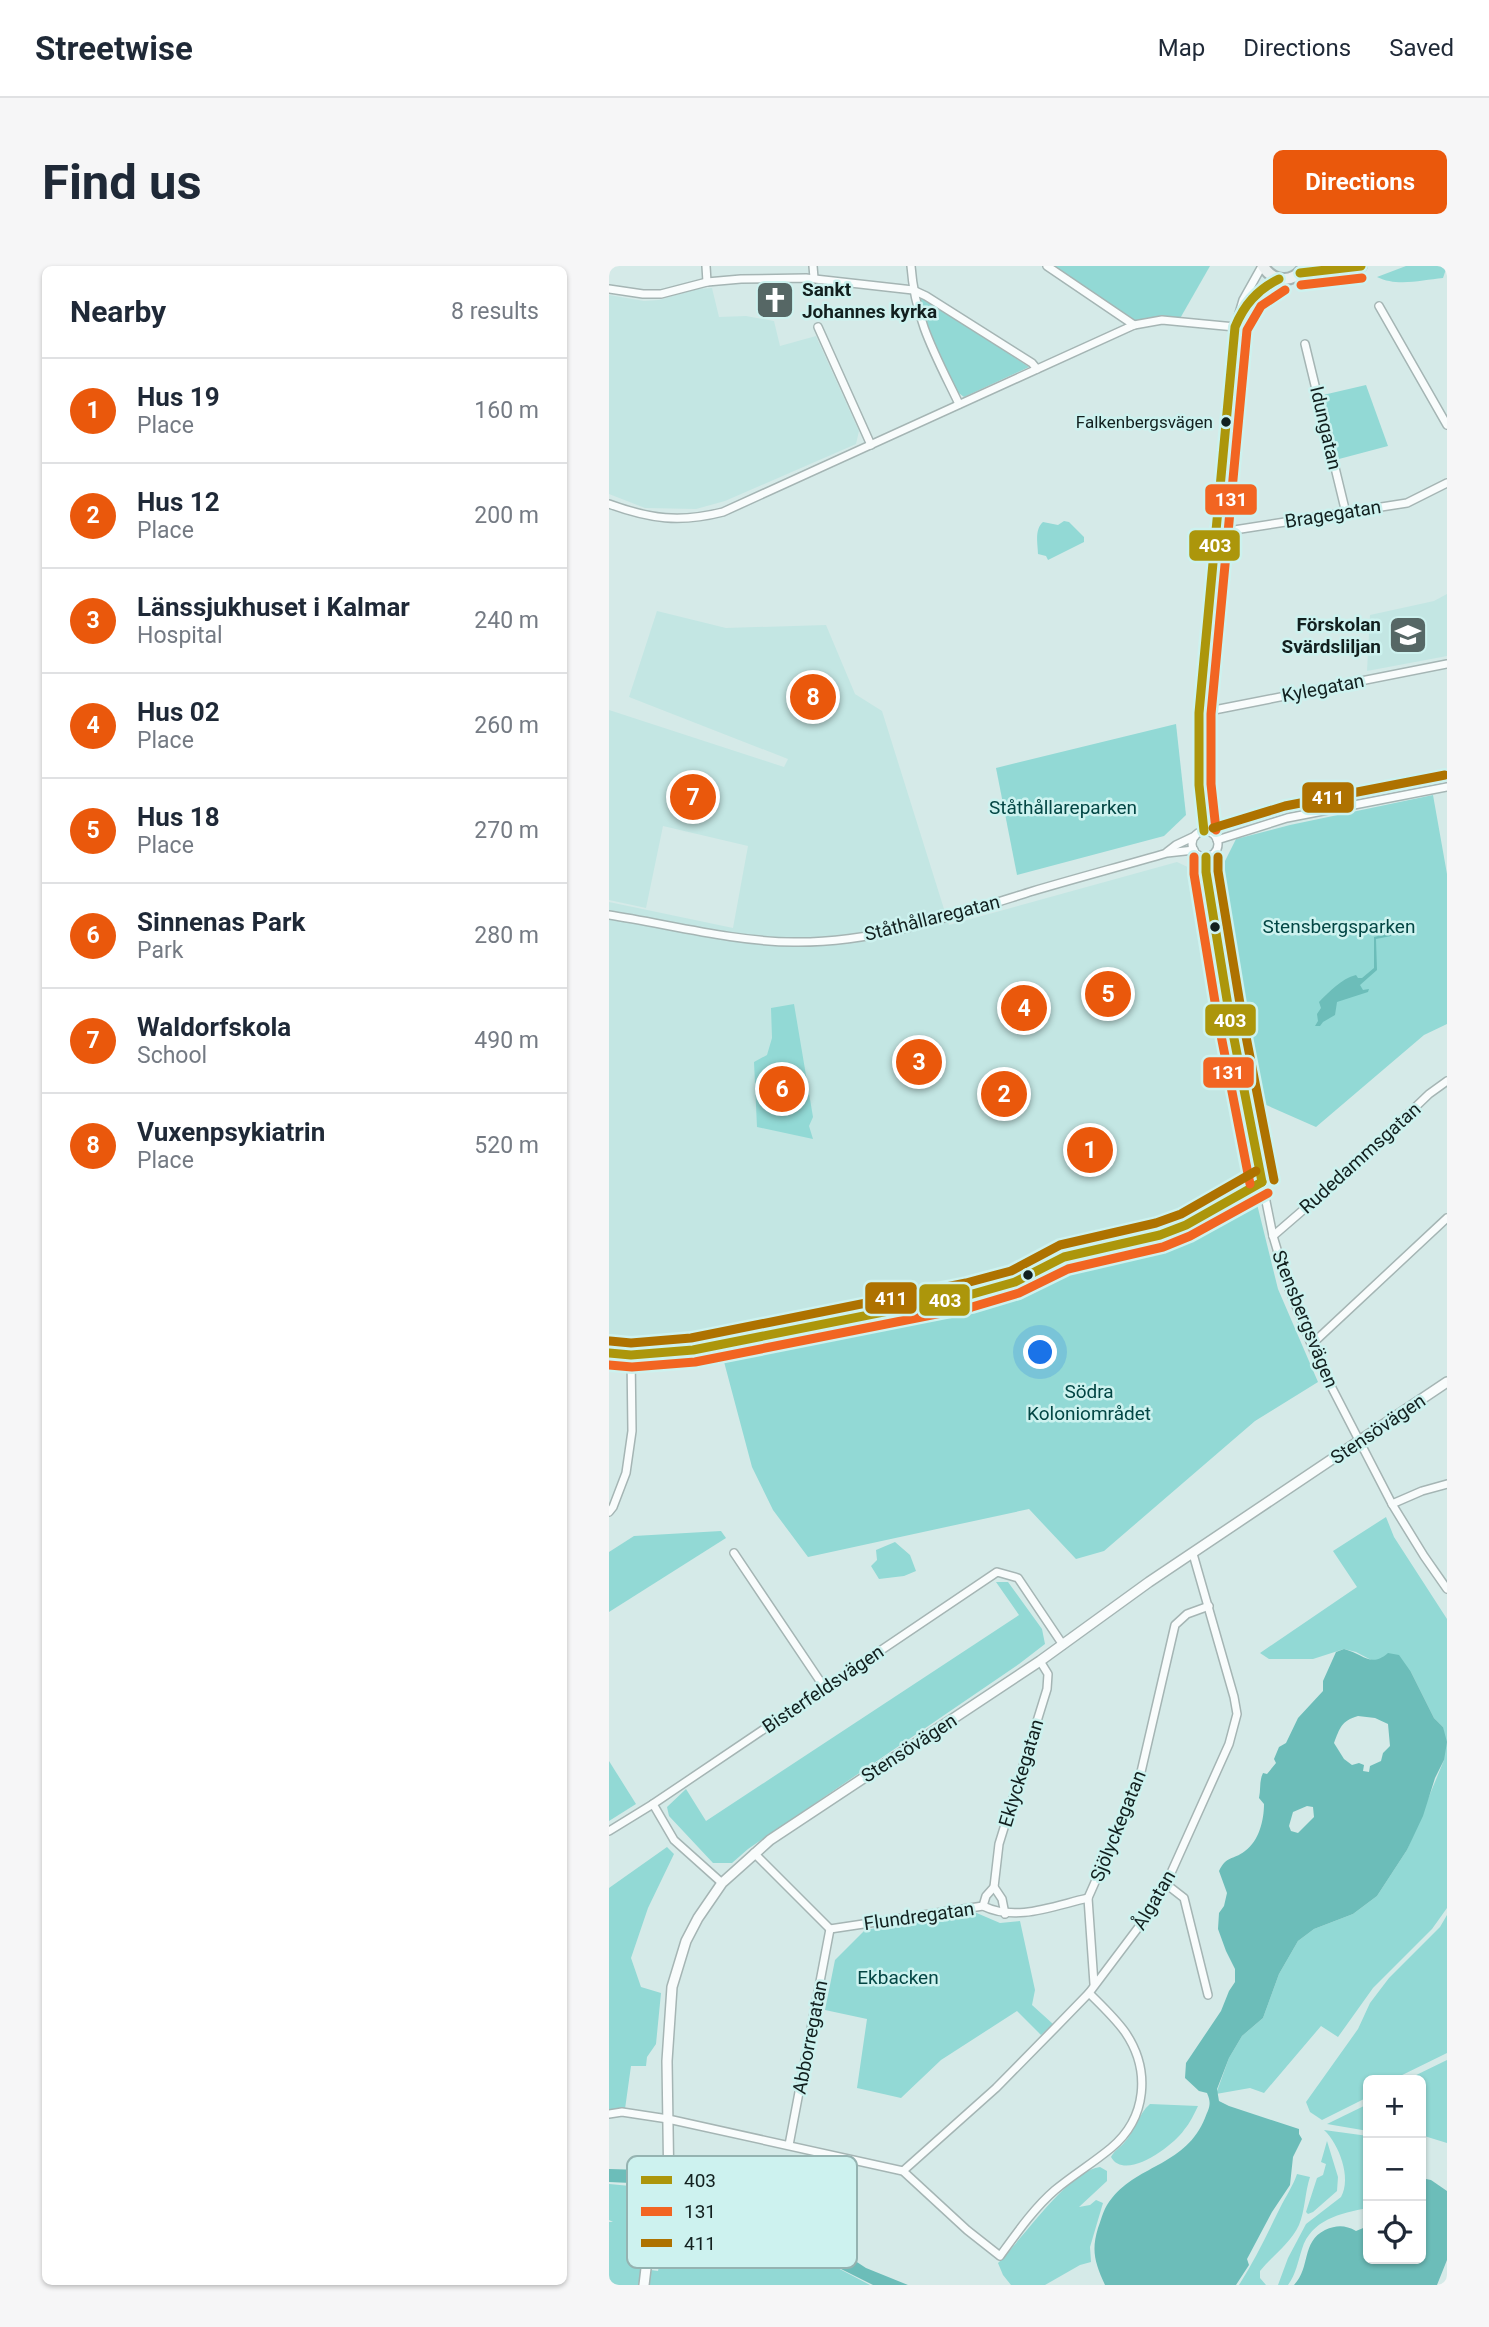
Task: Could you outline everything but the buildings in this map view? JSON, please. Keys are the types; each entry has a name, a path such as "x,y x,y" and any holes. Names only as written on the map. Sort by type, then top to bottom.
{"main road":[{"path":"1262,266 1270,275 1279,279 1291,278 1302,270 1351,267"}],"street":[{"path":"705,266 707,282"},
{"path":"813,266 814,278"},
{"path":"911,266 913,290 924,333 959,404"},
{"path":"1047,266 1134,324"},
{"path":"1195,836 1192,843 1199,855 1206,857 1215,851 1217,840 1212,833 1204,831 1199,785 1199,713 1235,327 1243,300 1262,266"},
{"path":"609,289 643,295 661,294 707,282 814,278 913,290 1032,363 1037,369"},
{"path":"1239,315 1252,296 1279,279"},
{"path":"1379,306 1447,425"},
{"path":"609,504 645,516 665,519 698,518 723,512 1134,324 1162,320 1235,327"},
{"path":"818,327 871,445"},
{"name":"Idungatan","path":"1305,344 1346,513"},
{"name":"Bragegatan","path":"1215,533 1408,503 1447,483"},
{"name":"Kylegatan","path":"1199,713 1447,664"},
{"path":"1217,840 1287,818 1447,787"},
{"name":"Ståthållaregatan","path":"1167,853 1176,845 1204,831"},
{"name":"Ståthållaregatan","path":"609,915 744,937 793,942 838,939 890,932 1167,853 1194,850"},
{"name":"Stensbergsvägen","path":"1206,857 1206,872 1230,1018 1273,1236 1288,1286 1317,1359 1392,1504 1447,1589"},
{"name":"Rudedammsgatan","path":"1273,1236 1354,1167 1447,1080"},
{"path":"609,1353 631,1355 694,1350 1000,1287 1064,1257 1160,1235 1186,1225 1262,1182"},
{"path":"1312,1344 1447,1218"},
{"path":"609,1512 626,1473 632,1431 631,1355"},
{"name":"Stensövägen","path":"668,2156 668,2025 672,1987 686,1941 698,1917 722,1883 754,1853 1447,1382"},
{"path":"1392,1504 1447,1484"},
{"path":"734,1553 824,1687"},
{"name":"Ålgatan","path":"903,2171 996,2088 1089,1993 1153,1908 1166,1884 1229,1744 1237,1714 1193,1554"},
{"name":"Bisterfeldsvägen","path":"609,1831 997,1572 1018,1578 1063,1645"},
{"name":"Sjölyckegatan","path":"1094,1984 1088,1898 1138,1785 1175,1625 1187,1614 1209,1606"},
{"name":"Eklyckegatan","path":"983,1906 986,1896 994,1888 999,1844 1047,1689 1048,1674 1040,1661"},
{"path":"653,1804 674,1840 722,1883"},
{"path":"754,1853 830,1929"},
{"path":"1166,1884 1184,1898 1208,1995"},
{"name":"Eklyckegatan","path":"994,1888 1002,1899 1005,1914"},
{"name":"Flundregatan","path":"830,1929 983,1906 1005,1914 1020,1914 1088,1898"},
{"name":"Abborregatan","path":"789,2145 830,1929"},
{"path":"857,2161 903,2171 967,2230 1000,2256 1054,2191 1112,2147 1127,2132 1142,2101 1142,2073 1136,2054 1125,2033 1089,1993"},
{"path":"609,2115 622,2112 668,2119 837,2156"}],"shaded area":[{"path":"712,288 719,317 746,316 774,321 780,346 816,336 859,431 856,444 725,501 696,509 645,508 609,494 609,295 644,301 659,300 697,289"},
{"name":"Förskolan Svärdsliljan","path":"1447,594 1447,656 1367,671 1370,615 1434,601"},
{"path":"657,611 726,628 826,625 855,694 882,711 949,925 1177,862 1194,870 1255,1197 1207,1231 1072,1265 1021,1296 736,1352 639,1367 609,1361 609,902 733,928 748,846 663,826 646,908 609,900 609,710 784,767 788,759 629,697"},
{"path":"1384,921 1391,929 1391,936 1376,939 1377,970 1360,985 1363,990 1369,989 1368,992 1337,1002 1335,1015 1320,1026 1315,1026 1321,1008 1319,1002 1327,994 1345,979 1356,975 1362,978 1374,968 1374,937 1382,935 1379,927"},
{"path":"1344,1649 1372,1660 1388,1653 1399,1655 1411,1672 1434,1718 1443,1727 1447,1742 1444,1760 1435,1778 1423,1816 1407,1850 1377,1896 1353,1914 1314,1929 1298,1941 1279,1974 1263,2018 1242,2036 1229,2058 1217,2089 1219,2101 1229,2106 1299,2129 1302,2139 1293,2157 1290,2185 1272,2212 1247,2259 1249,2265 1236,2285 1105,2285 1095,2250 1098,2228 1107,2205 1123,2187 1186,2146 1197,2134 1208,2111 1210,2103 1207,2093 1199,2091 1185,2078 1186,2063 1221,2011 1235,1982 1235,1969 1218,1929 1219,1913 1227,1893 1219,1871 1227,1860 1250,1847 1257,1836 1264,1810 1264,1804 1259,1798 1263,1773 1267,1774 1276,1763 1274,1759 1279,1747 1286,1743 1298,1718 1323,1691 1323,1681 1336,1652","holes":["1358,1716 1375,1718 1388,1724 1390,1746 1383,1753 1381,1761 1370,1766 1369,1772 1363,1771 1364,1765 1352,1765 1344,1759 1334,1743 1342,1726","1307,1806 1313,1807 1314,1817 1298,1833 1291,1831 1289,1826 1293,1812"]},
{"path":"609,2169 627,2170 627,2183 609,2182"},
{"path":"1426,2179 1447,2191 1447,2260 1437,2285 1294,2285 1317,2235 1333,2227 1356,2231 1363,2228 1363,2264 1426,2264"},
{"path":"857,2262 908,2285 873,2285 839,2268 857,2268"}],"green space":[{"path":"1047,266 1210,266 1178,322 1134,325"},
{"path":"1406,266 1447,266 1443,278 1393,282 1377,277"},
{"path":"922,295 1029,367 964,397 956,391 928,332 916,300"},
{"path":"1366,385 1388,446 1339,459 1323,395"},
{"path":"1064,521 1069,522 1084,537 1084,542 1048,560 1046,556 1038,554 1038,529 1043,522 1058,525"},
{"name":"Ståthållareparken","path":"1176,724 1186,815 1164,836 1017,875 996,768"},
{"name":"Stensbergsparken","path":"1433,795 1447,874 1447,1024 1424,1035 1316,1127 1257,1101 1219,873 1236,839"},
{"path":"794,1004 813,1117 809,1126 813,1139 757,1127 754,1062 767,1055 772,1038 771,1008"},
{"name":"Södra Koloniområdet","path":"1256,1200 1278,1289 1318,1382 1255,1421 1104,1551 1076,1559 1029,1509 808,1557 773,1510 752,1467 723,1358 1022,1299 1073,1267 1178,1242"},
{"path":"1386,1517 1394,1537 1447,1619 1447,1908 1432,1929 1373,1988 1338,2037 1321,2026 1264,2093 1250,2088 1216,2094 1229,2058 1242,2036 1263,2018 1279,1974 1298,1941 1314,1929 1353,1914 1377,1896 1407,1850 1444,1760 1443,1727 1434,1718 1411,1672 1344,1649 1313,1659 1269,1659 1260,1653 1357,1587 1333,1551"},
{"path":"721,1531 726,1538 609,1612 609,1552 634,1536"},
{"path":"895,1542 910,1555 916,1571 904,1576 879,1579 871,1566 877,1560 876,1550"},
{"path":"996,1582 1008,1582 1042,1629 1045,1644 1019,1664 748,1849 732,1863 713,1863 669,1816 667,1807 686,1789 706,1821 1019,1615"},
{"path":"609,1761 636,1804 609,1821"},
{"path":"667,1847 674,1854 648,1908 631,1958 641,1987 661,1993 656,2044 647,2057 646,2066 631,2066 625,2109 609,2110 609,1888"},
{"name":"Ekbacken","path":"972,1911 1000,1923 1020,1921 1035,1990 1032,2005 1053,2024 1041,2035 1017,2011 941,2060 901,2098 857,2088 867,2019 825,2010 835,1960 865,1930"},
{"path":"1447,1915 1447,2053 1402,2075 1363,2075 1363,2100 1322,2120 1310,2112 1306,2102 1358,2029 1370,2003 1389,1978 1440,1927"},
{"path":"1447,2060 1447,2143 1426,2137 1426,2075 1416,2075"},
{"path":"1150,2104 1198,2106 1184,2130 1160,2152 1137,2164 1118,2164 1111,2157 1127,2139"},
{"path":"1363,2106 1363,2130 1327,2124"},
{"path":"1324,2130 1363,2135 1363,2209 1337,2216 1312,2231 1306,2239 1288,2285 1278,2285 1288,2258 1306,2224 1341,2197 1344,2189 1342,2162"},
{"path":"1327,2141 1338,2177 1337,2191 1308,2214 1306,2212 1317,2178 1323,2175 1326,2164 1321,2162"},
{"path":"1100,2167 1107,2171 1107,2181 1079,2207 1090,2205 1096,2200 1103,2203 1090,2247 1091,2262 1080,2265 1045,2285 1011,2285 998,2263 1060,2193 1074,2180"},
{"path":"1297,2174 1310,2177 1299,2225 1286,2244 1260,2271 1260,2278 1266,2285 1239,2285 1261,2247"},
{"path":"609,2184 627,2186 627,2268 658,2271 659,2268 838,2268 870,2285 609,2285 609,2222 613,2222 609,2220"}],"transit line":[{"name":"403","path":"1300,273 1361,266"},
{"name":"131","path":"1301,285 1362,278"},
{"name":"403","path":"1204,831 1199,785 1199,713 1235,327 1252,299 1279,279"},
{"name":"131","path":"1216,830 1211,784 1211,714 1247,330 1261,306 1285,290"},
{"name":"411","path":"1213,828 1285,806 1445,775"},
{"name":"131","path":"1194,857 1194,874 1218,1020 1250,1184"},
{"name":"403","path":"1206,857 1206,872 1230,1018 1262,1182"},
{"name":"411","path":"1218,857 1242,1016 1274,1180"},
{"name":"411","path":"610,1341 631,1343 691,1338 966,1283 1011,1271 1060,1245 1156,1223 1181,1214 1256,1171"},
{"name":"403","path":"609,1353 631,1355 693,1350 969,1295 1015,1282 1064,1257 1160,1235 1186,1225 1262,1182"},
{"name":"131","path":"609,1365 632,1367 695,1362 972,1307 1019,1293 1068,1269 1163,1247 1190,1236 1268,1193"}],"place":[{"name":"Sankt Johannes kyrka","path":"775,300"},
{"name":"Falkenbergsvägen","path":"1226,422"},
{"name":"Förskolan Svärdsliljan","path":"1408,635"},
{"name":"Vuxenpsykiatrin","path":"813,697"},
{"name":"Waldorfskola","path":"693,797"},
{"name":"Hus 18","path":"1108,994"},
{"name":"Hus 02","path":"1024,1008"},
{"name":"Länssjukhuset i Kalmar","path":"919,1062"},
{"name":"Sinnenas Park","path":"782,1089"},
{"name":"Hus 12","path":"1004,1094"},
{"name":"Hus 19","path":"1090,1150"}]}
